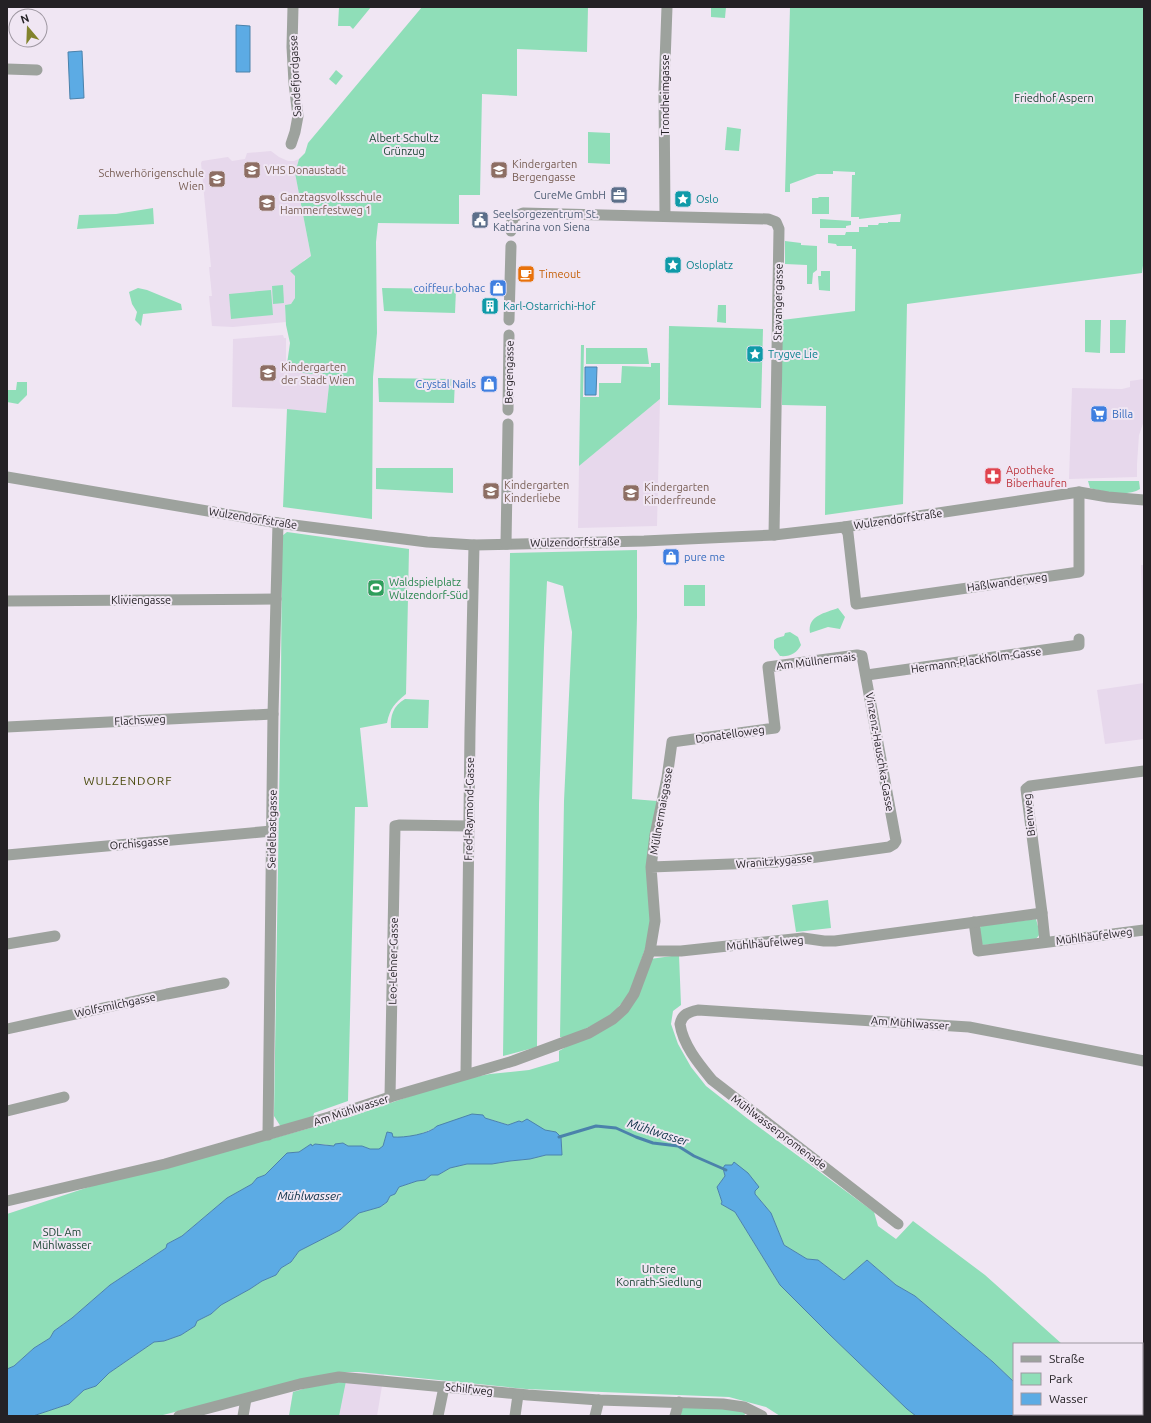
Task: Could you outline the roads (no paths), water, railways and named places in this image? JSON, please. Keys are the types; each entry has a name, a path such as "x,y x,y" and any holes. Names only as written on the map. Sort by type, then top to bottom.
{"street":[{"name":"Sandefjordgasse","path":"291,144 298,116 292,47 293,7"},
{"name":"Trondheimgasse","path":"665,216 664,90 667,7"},
{"path":"7,69 37,70"},
{"path":"511,231 511,224 514,217 523,213 665,216"},
{"name":"Stavangergasse","path":"665,216 768,219 776,222 779,229 774,535"},
{"path":"509,320 511,246"},
{"name":"Bergengasse","path":"508,410 509,335"},
{"path":"506,544 508,424"},
{"name":"Wulzendorfstraße","path":"7,477 278,522 426,542 474,545 644,541 774,535 844,527 1079,492 1116,498 1144,500"},
{"name":"Haßlwanderweg","path":"844,527 848,533 856,604 1079,572 1079,492"},
{"name":"Seidelbastgasse","path":"268,1135 273,714 278,522"},
{"name":"Fred-Raymond-Gasse","path":"466,1074 474,545"},
{"name":"Kliviengasse","path":"7,601 276,599"},
{"name":"Hermann-Plackholm-Gasse","path":"867,676 1079,645 1078,639"},
{"name":"Am Müllnermais","path":"768,667 857,655 860,655 864,659"},
{"name":"Vinzenz-Hauschka-Gasse","path":"864,659 896,841 894,844"},
{"name":"Donatelloweg","path":"672,742 775,728 768,667"},
{"name":"Flachsweg","path":"7,727 273,714"},
{"name":"Müllnermaisgasse","path":"650,951 655,921 652,868 655,835 667,778 672,742"},
{"name":"Bienweg","path":"1042,913 1026,789 1030,786 1144,772"},
{"name":"Leo-Lehner-Gasse","path":"390,1097 395,826 469,826"},
{"name":"Orchisgasse","path":"7,855 272,831"},
{"name":"Wranitzkygasse","path":"652,868 782,862 888,847 894,844"},
{"name":"Mühlhäufelweg","path":"650,951 681,951 803,938 835,941 1042,913 1045,942"},
{"name":"Mühlhäufelweg","path":"974,922 978,951 1144,930"},
{"path":"7,944 55,936"},
{"name":"Am Mühlwasser","path":"7,1201 165,1164 329,1118 390,1097 513,1061 567,1042 589,1033 613,1019 624,1009 634,994 650,951"},
{"name":"Wolfsmilchgasse","path":"7,1029 224,983"},
{"name":"Am Mühlwasser","path":"680,1024 680,1020 686,1014 698,1010 969,1027 1144,1061"},
{"name":"Mühlwasserpromenade","path":"680,1024 686,1042 693,1056 712,1080 898,1224"},
{"path":"7,1111 64,1097"},
{"name":"Schilfweg","path":"179,1416 300,1384 339,1377 599,1400 733,1405 744,1407 762,1416"},
{"path":"438,1416 444,1387"},
{"path":"515,1416 518,1394"},
{"path":"243,1416 246,1399"},
{"path":"595,1416 599,1400"},
{"path":"675,1416 679,1402"}],"water":[{"path":"236,25 250,26 250,72 236,72"},
{"path":"82,51 84,98 70,99 68,52"},
{"path":"585,367 597,367 596,395 585,395"},
{"name":"Mühlwasser","path":"472,1114 483,1115 485,1118 508,1125 519,1121 522,1122 527,1119 545,1130 556,1132 561,1137 562,1155 546,1155 530,1159 492,1164 467,1164 450,1168 438,1175 431,1175 425,1180 399,1187 395,1194 390,1196 387,1202 380,1207 359,1213 340,1230 299,1251 291,1262 281,1268 276,1275 262,1281 221,1305 211,1314 197,1321 195,1326 181,1335 164,1341 154,1342 109,1373 96,1386 84,1390 69,1404 33,1416 7,1416 7,1369 14,1366 34,1348 50,1338 54,1331 72,1318 110,1285 166,1248 167,1244 182,1236 227,1198 252,1184 257,1178 265,1175 287,1153 299,1152 311,1144 312,1146 315,1144 334,1146 335,1144 343,1143 348,1146 362,1146 370,1149 379,1149 383,1146 387,1132 392,1133 393,1137 416,1135"},
{"path":"734,1162 748,1173 759,1187 755,1191 755,1194 771,1213 784,1245 807,1259 818,1260 844,1280 867,1260 896,1285 915,1296 993,1362 1013,1381 1013,1415 1049,1416 916,1416 907,1409 780,1285 735,1212 721,1204 722,1202 717,1187 725,1176 723,1168 725,1165 732,1165"}],"waterway":[{"name":"Mühlwasser","path":"559,1137 596,1126 616,1128 653,1143 678,1146 694,1156 726,1170"}],"place":[{"name":"VHS Donaustadt","path":"252,170"},
{"name":"Kindergarten Bergengasse","path":"499,170"},
{"name":"Schwerhörigenschule Wien","path":"217,179"},
{"name":"CureMe GmbH","path":"619,195"},
{"name":"Oslo","path":"683,199"},
{"name":"Ganztagsvolksschule Hammerfestweg 1","path":"267,203"},
{"name":"Seelsorgezentrum St. Katharina von Siena","path":"480,220"},
{"name":"Osloplatz","path":"673,265"},
{"name":"Timeout","path":"526,274"},
{"name":"coiffeur bohac","path":"498,288"},
{"name":"Karl-Ostarrichi-Hof","path":"490,306"},
{"name":"Trygve Lie","path":"755,354"},
{"name":"Kindergarten der Stadt Wien","path":"268,373"},
{"name":"Crystal Nails","path":"489,384"},
{"name":"Billa","path":"1099,414"},
{"name":"Apotheke Biberhaufen","path":"993,476"},
{"name":"Kindergarten Kinderliebe","path":"491,491"},
{"name":"Kindergarten Kinderfreunde","path":"631,493"},
{"name":"pure me","path":"671,557"},
{"name":"Waldspielplatz Wulzendorf-Süd","path":"376,588"}],"district":[{"name":"WULZENDORF","path":"128,780"}],"park label":[{"name":"Friedhof Aspern","path":"1054,98"},
{"name":"Albert Schultz Grünzug","path":"404,144"},
{"name":"SDL Am Mühlwasser","path":"62,1238"},
{"name":"Untere Konrath-Siedlung","path":"659,1275"}]}
